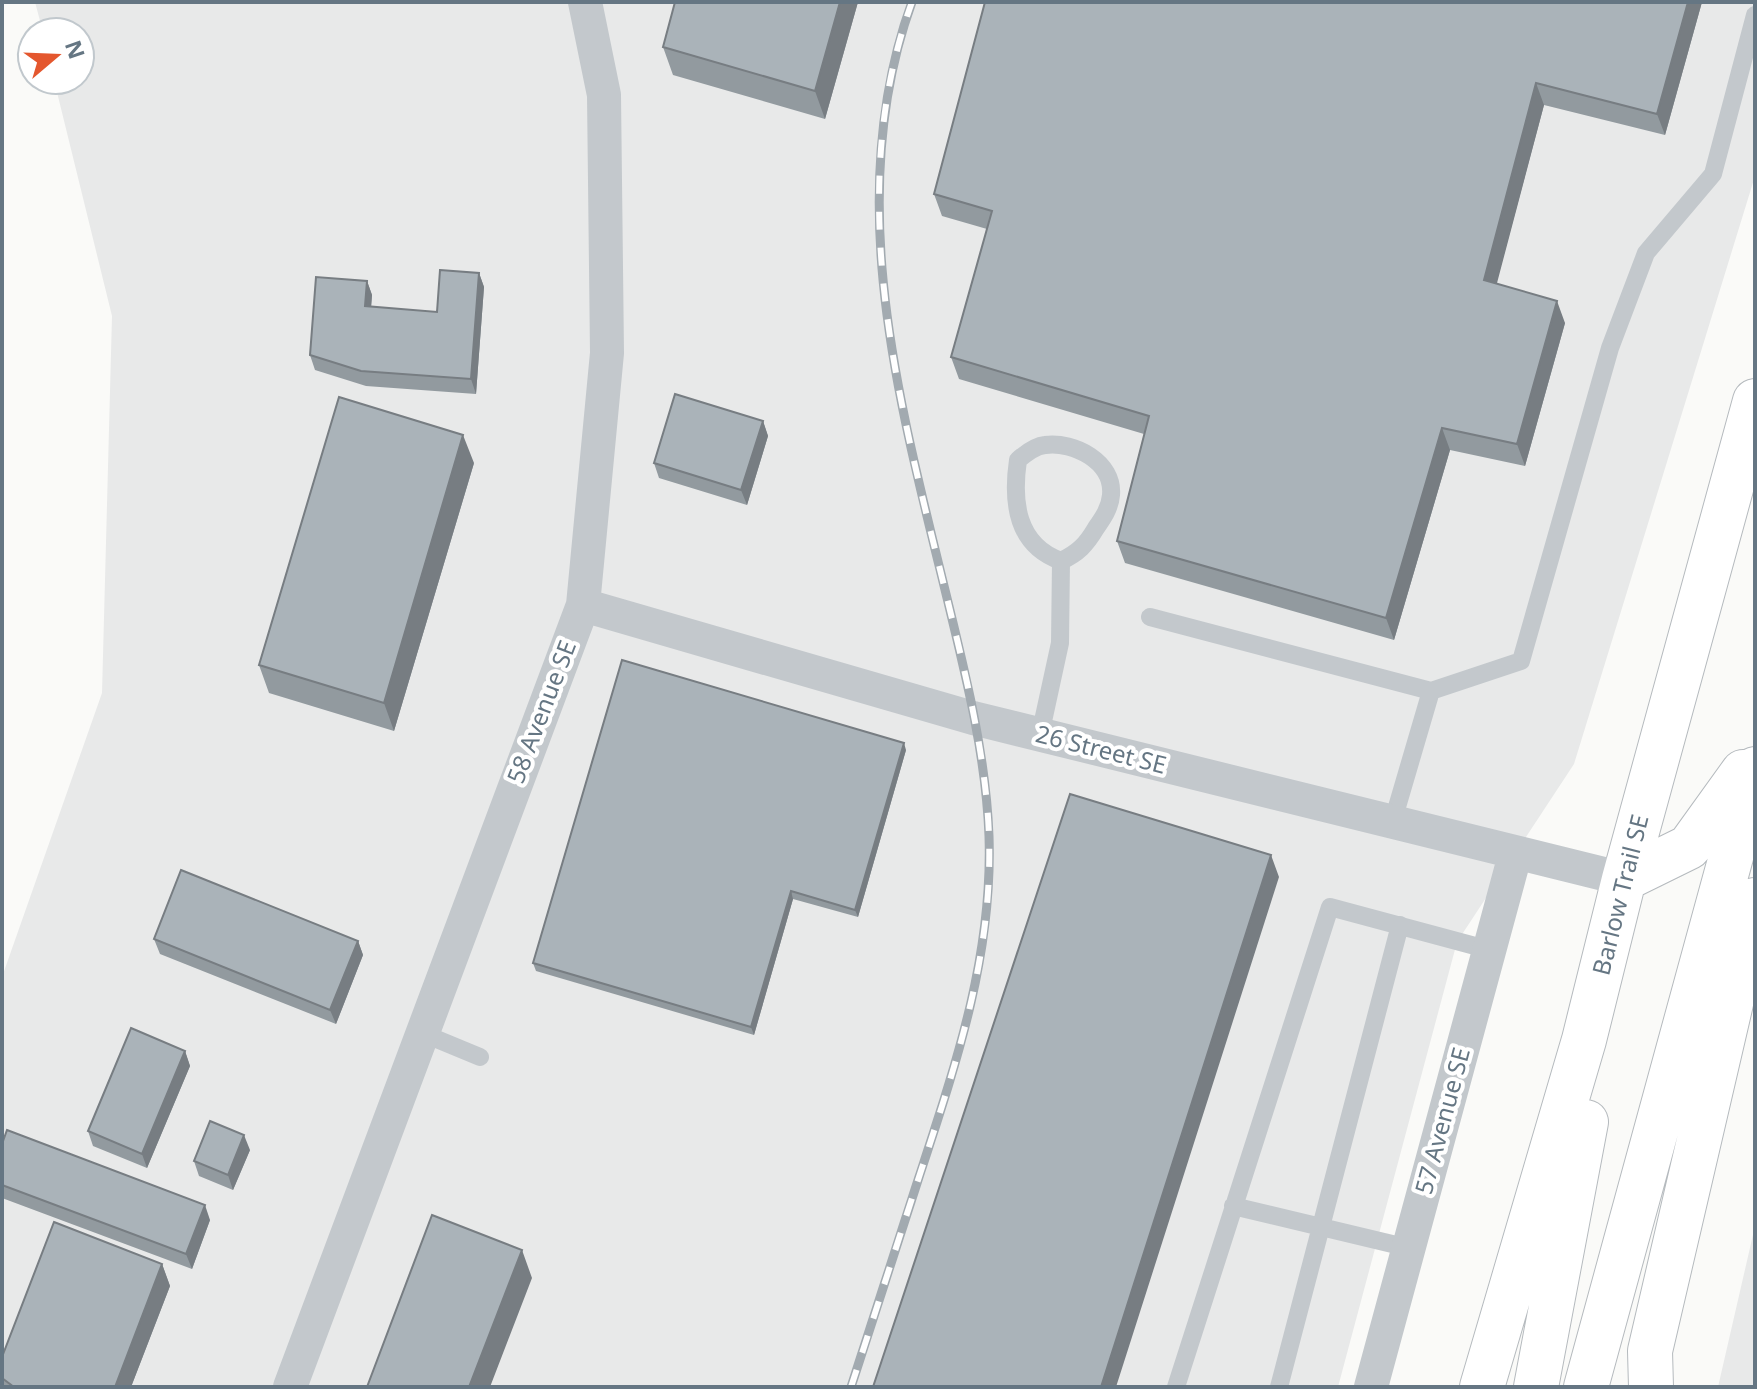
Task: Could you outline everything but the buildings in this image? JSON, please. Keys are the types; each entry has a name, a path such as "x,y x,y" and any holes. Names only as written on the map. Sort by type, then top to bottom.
{"main road":[{"name":"Barlow Trail SE","path":"1482,1387 1584,1040 1624,879 1755,401"},
{"path":"1624,879 1689,847 1755,756"},
{"path":"1586,1387 1755,769"},
{"path":"1651,1387 1650,1351 1755,900"},
{"path":"1536,1387 1588,1112 1584,1040"}],"street":[{"name":"58 Avenue SE","path":"290,1387 583,605 607,353 604,95 585,2"},
{"name":"26 Street SE","path":"583,605 1040,735 1515,855 1624,879"},
{"name":"57 Avenue SE","path":"1371,1387 1515,855"}],"lane":[{"path":"1150,617 1431,691 1521,661 1610,348 1646,253 1713,174 1755,15"},
{"path":"1045,445 1072,447 1091,456 1108,474 1111,492 1107,510 1089,540 1078,553 1061,561 1043,555 1031,539 1018,517 1013,492 1018,460 1045,445"},
{"path":"1040,735 1060,643 1061,561"},
{"path":"1392,824 1431,691"},
{"path":"1176,1387 1330,907 1490,950"},
{"path":"1279,1387 1400,925"},
{"path":"422,1033 480,1057"},
{"path":"1233,1206 1409,1248"}],"shaded area":[{"path":"35,2 1755,2 1755,176 1574,764 1457,942 1338,1387 2,1387 2,977 102,693 112,316 58,96 96,96 96,16 39,16"},
{"path":"1755,1226 1755,1387 1718,1387"}],"railway":[{"path":"851,1387 958,1051 978,967 989,880 987,806 974,716 912,451 885,301 879,225 881,150 891,76 912,2"}]}
